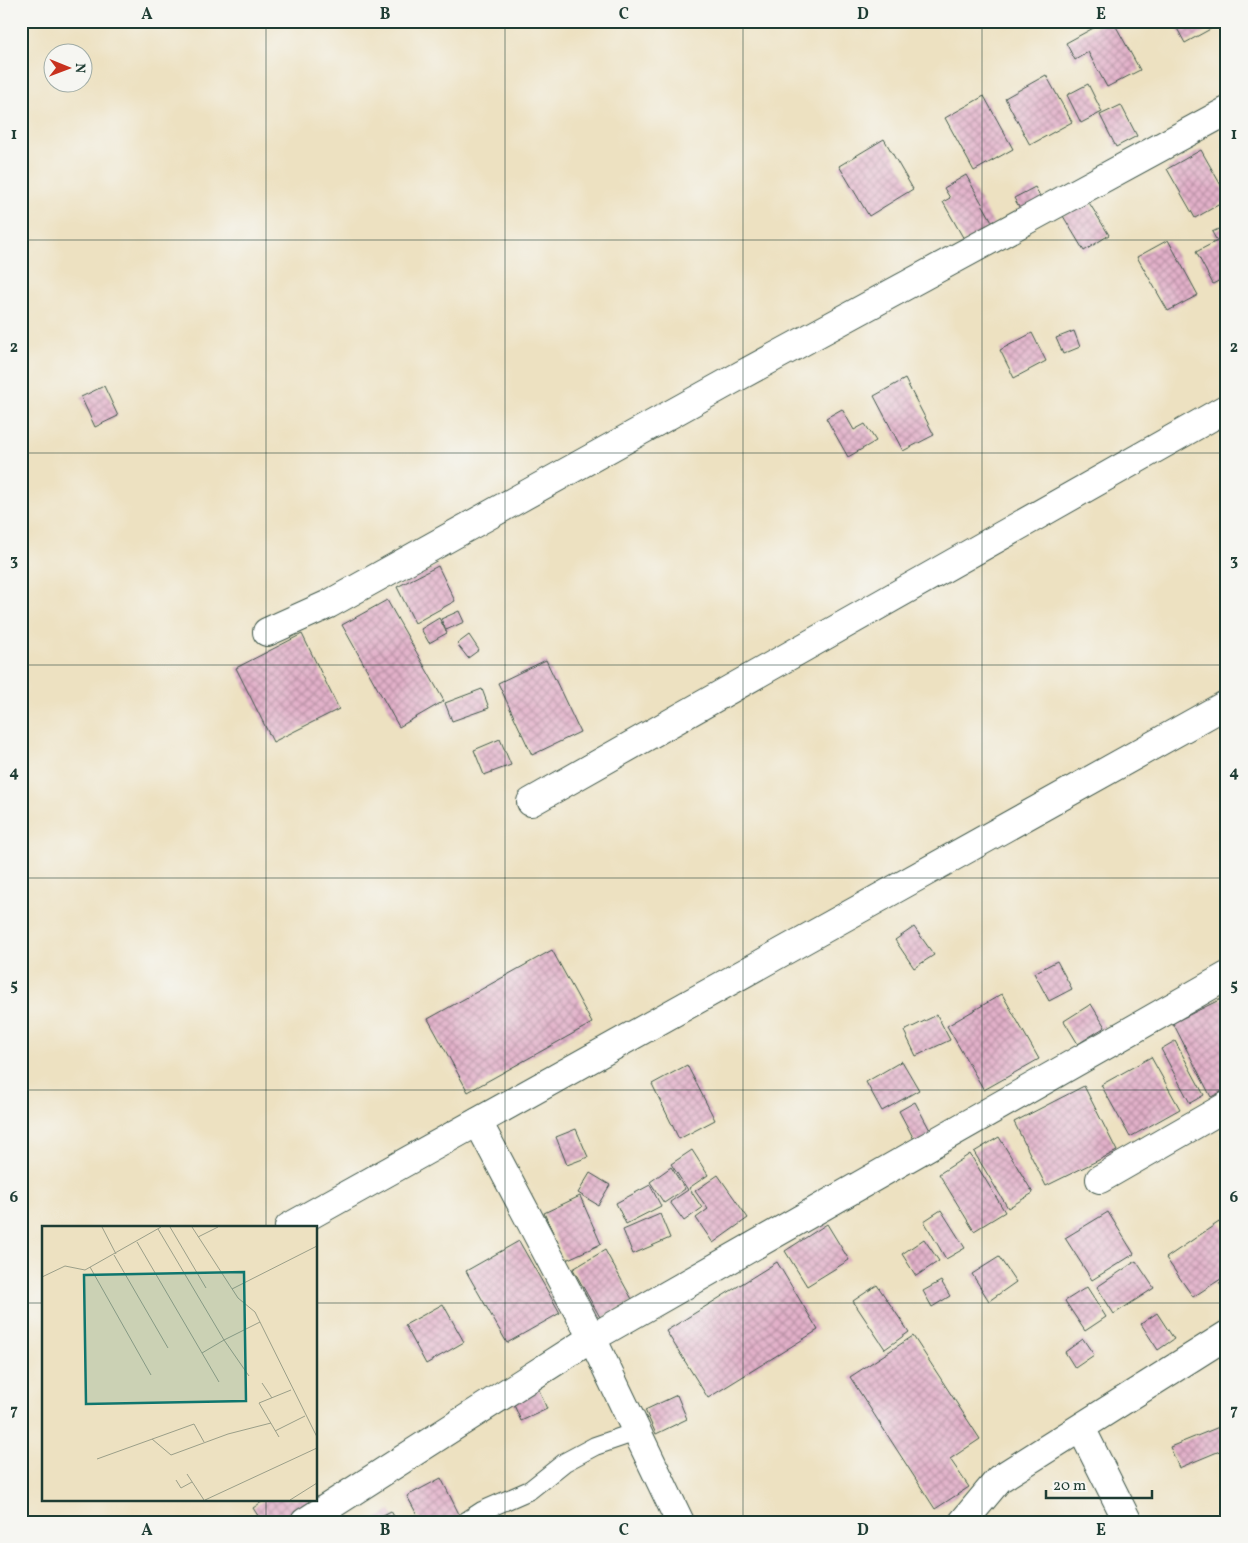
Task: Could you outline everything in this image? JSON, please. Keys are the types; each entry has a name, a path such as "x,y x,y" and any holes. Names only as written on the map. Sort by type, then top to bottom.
{"street":[{"path":"267,632 329,604 734,379 1227,110"},
{"path":"531,802 1227,408"},
{"path":"292,1226 1227,704"},
{"path":"305,1522 592,1338 1227,976"},
{"path":"1100,1179 1227,1106"},
{"path":"478,1122 592,1338 680,1522"},
{"path":"963,1522 999,1479 1227,1335"},
{"path":"1081,1428 1128,1522"}],"lane":[{"path":"465,1522 482,1511 530,1490 565,1462 596,1446 636,1432"}],"building":[{"path":"1106,21 1113,21 1140,70 1107,87 1088,52 1075,60 1066,43"},
{"path":"1173,21 1225,21 1185,43"},
{"path":"1046,75 1072,122 1030,145 1005,98"},
{"path":"1088,84 1102,112 1081,123 1067,95"},
{"path":"984,96 1013,149 974,171 945,118"},
{"path":"1121,105 1137,136 1116,147 1100,115"},
{"path":"884,139 913,189 869,216 839,166"},
{"path":"1201,150 1227,196 1227,200 1195,218 1167,169"},
{"path":"966,175 994,225 965,241 943,202 950,198 944,188"},
{"path":"1035,187 1044,203 1023,214 1014,198"},
{"path":"1088,201 1109,235 1084,251 1063,216"},
{"path":"1227,225 1227,276 1213,284 1196,252 1217,241 1212,232"},
{"path":"1168,240 1198,295 1168,311 1137,257"},
{"path":"1074,331 1080,347 1063,354 1056,338"},
{"path":"1032,333 1046,361 1014,378 1000,350"},
{"path":"905,379 934,435 903,451 874,396"},
{"path":"104,386 118,416 95,427 81,397"},
{"path":"842,409 854,430 865,424 876,441 848,457 826,418"},
{"path":"438,566 455,601 415,623 397,587"},
{"path":"387,600 444,701 399,727 342,625"},
{"path":"459,611 464,622 446,630 441,619"},
{"path":"439,618 447,633 429,643 421,629"},
{"path":"302,634 339,709 273,742 236,668"},
{"path":"469,635 479,650 468,658 457,644"},
{"path":"546,660 580,732 532,755 498,683"},
{"path":"482,689 489,708 452,721 445,703"},
{"path":"500,739 511,765 484,775 474,750"},
{"path":"914,927 934,955 914,968 895,940"},
{"path":"552,950 592,1023 468,1092 428,1019"},
{"path":"1057,961 1072,989 1049,1001 1034,973"},
{"path":"1002,994 1039,1059 984,1090 947,1026"},
{"path":"1227,996 1227,1089 1211,1097 1173,1023"},
{"path":"1091,1004 1105,1027 1078,1044 1064,1021"},
{"path":"937,1015 950,1040 916,1056 904,1031"},
{"path":"1175,1041 1204,1095 1190,1103 1161,1049"},
{"path":"1151,1057 1180,1109 1130,1137 1101,1085"},
{"path":"902,1061 919,1090 882,1111 866,1082"},
{"path":"687,1065 715,1120 679,1139 652,1084"},
{"path":"1084,1086 1117,1151 1046,1186 1014,1122"},
{"path":"915,1102 933,1136 917,1145 899,1111"},
{"path":"576,1129 588,1157 567,1165 556,1137"},
{"path":"999,1137 1033,1193 1008,1208 974,1152"},
{"path":"692,1150 708,1175 689,1188 702,1208 684,1221 670,1202 688,1190 671,1164"},
{"path":"970,1154 1005,1212 974,1231 939,1174"},
{"path":"671,1167 685,1189 664,1203 650,1182"},
{"path":"590,1173 610,1185 598,1205 578,1193"},
{"path":"718,1175 748,1218 713,1243 696,1218 708,1209 695,1191"},
{"path":"650,1185 661,1206 626,1224 616,1203"},
{"path":"580,1196 601,1244 566,1260 544,1213"},
{"path":"941,1210 965,1248 946,1259 924,1221"},
{"path":"1108,1212 1134,1254 1092,1280 1065,1238"},
{"path":"660,1214 670,1238 633,1254 623,1230"},
{"path":"1219,1222 1227,1233 1227,1275 1193,1297 1166,1258"},
{"path":"827,1224 849,1260 807,1286 785,1251"},
{"path":"924,1239 939,1261 916,1276 902,1254"},
{"path":"519,1241 560,1313 507,1343 466,1271"},
{"path":"605,1250 633,1301 601,1319 573,1269"},
{"path":"999,1257 1016,1282 989,1301 972,1274"},
{"path":"1136,1261 1154,1288 1114,1314 1097,1287"},
{"path":"777,1262 818,1330 708,1398 666,1331"},
{"path":"1227,1278 1227,1294 1219,1283"},
{"path":"941,1281 950,1296 932,1307 923,1291"},
{"path":"877,1285 909,1332 885,1349 853,1301"},
{"path":"1087,1287 1106,1317 1085,1331 1065,1301"},
{"path":"443,1304 464,1342 426,1364 405,1325"},
{"path":"1157,1313 1174,1339 1158,1350 1141,1324"},
{"path":"913,1336 980,1439 950,1459 969,1487 935,1509 850,1377"},
{"path":"1083,1339 1094,1355 1075,1368 1065,1352"},
{"path":"537,1385 547,1409 521,1421 511,1398"},
{"path":"677,1395 687,1419 656,1434 645,1410"},
{"path":"1219,1427 1227,1448 1179,1468 1170,1447"},
{"path":"441,1478 462,1520 459,1522 421,1522 407,1496"},
{"path":"265,1500 308,1500 312,1506 287,1522 262,1522 253,1508"},
{"path":"391,1511 397,1522 370,1522"}]}
